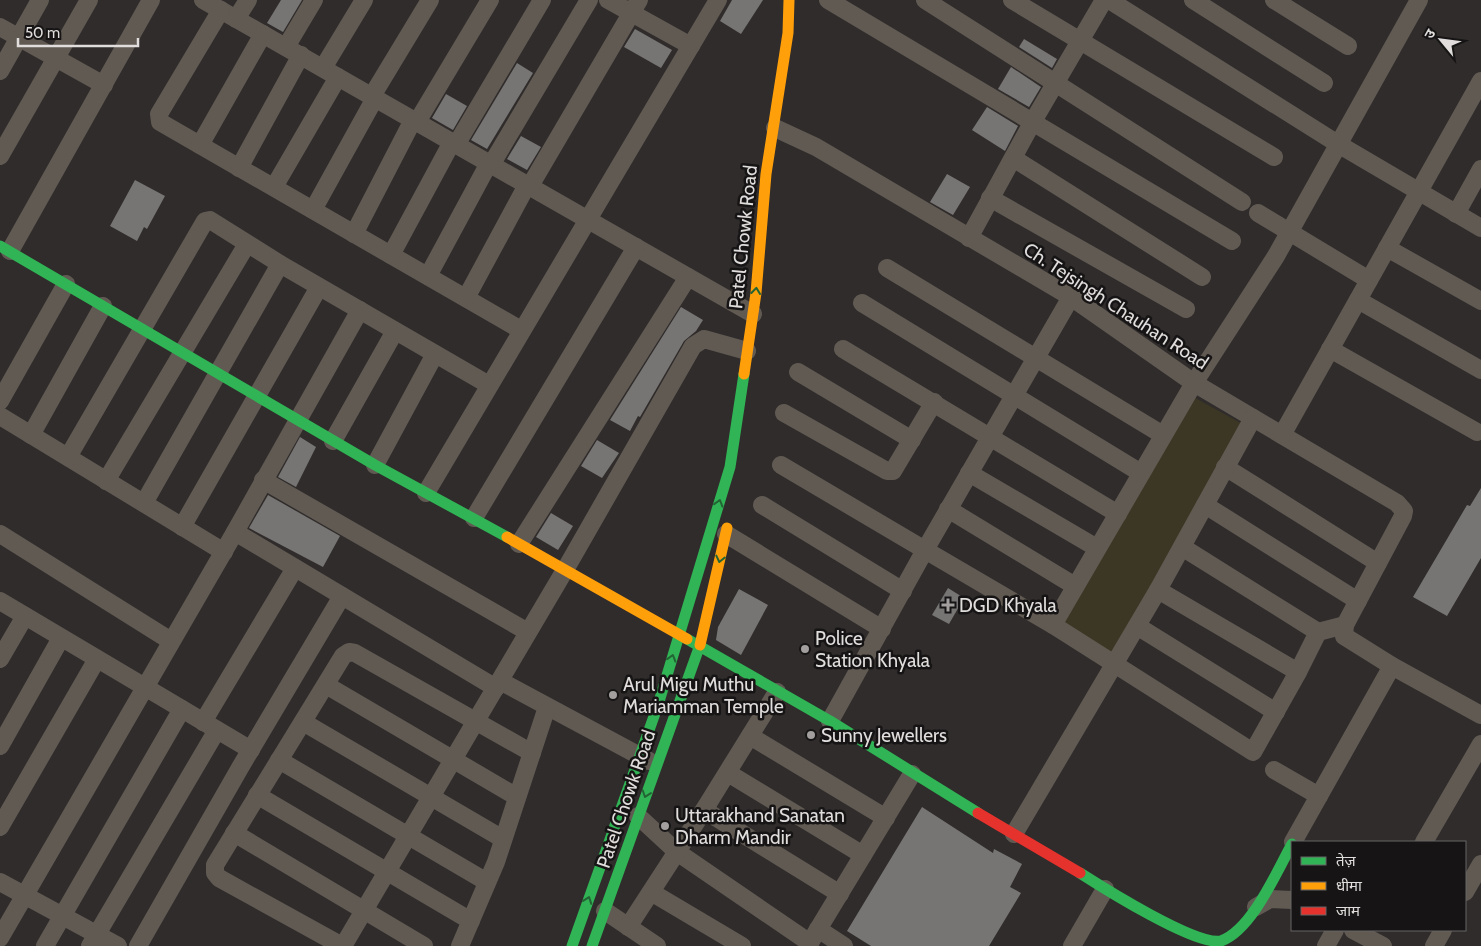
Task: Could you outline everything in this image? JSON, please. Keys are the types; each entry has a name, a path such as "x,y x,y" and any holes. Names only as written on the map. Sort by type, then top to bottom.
{"street":[{"path":"0,71 40,0"},
{"path":"0,156 89,0"},
{"path":"151,0 104,85 5,248 333,441 474,518 830,721 912,774 1194,940 1209,944 1223,943 1256,907 1291,846"},
{"path":"203,0 753,314"},
{"path":"236,19 248,0"},
{"path":"239,168 293,51 314,0"},
{"path":"274,187 364,0"},
{"path":"313,210 373,97 430,0"},
{"path":"354,234 415,121 490,0"},
{"path":"391,255 454,143 542,0"},
{"path":"428,276 490,164 589,0"},
{"path":"608,0 636,7 690,46"},
{"path":"426,493 718,0"},
{"path":"771,150 788,34 789,0"},
{"path":"828,0 1232,241"},
{"path":"925,0 1242,202"},
{"path":"1012,0 1274,157"},
{"path":"969,238 1032,123 1104,0"},
{"path":"1109,0 1338,144 1481,228"},
{"path":"1193,0 1324,82"},
{"path":"1274,0 1348,46"},
{"path":"1053,626 1194,383 1276,256 1419,0"},
{"path":"466,298 528,186 636,7"},
{"path":"220,10 159,114 160,122 521,330"},
{"path":"0,27 104,85"},
{"path":"200,145 263,34"},
{"path":"1282,435 1481,81"},
{"name":"Ch. Tejsingh Chauhan Road","path":"774,128 816,147 1071,297 1194,383 1397,503 1404,511 1378,563"},
{"name":"Patel Chowk Road","path":"771,150 777,167"},
{"name":"Patel Chowk Road","path":"572,946 640,757 680,635 730,467 753,314 766,174 771,150"},
{"path":"1013,158 1202,277"},
{"path":"1456,214 1481,169"},
{"path":"990,198 1186,309"},
{"path":"1258,213 1369,280"},
{"path":"68,457 205,221 210,220 280,264 489,385"},
{"path":"106,481 247,244"},
{"path":"474,518 636,247"},
{"path":"1387,248 1481,301"},
{"path":"144,503 280,264"},
{"path":"887,268 1163,435"},
{"path":"519,544 688,277"},
{"path":"0,401 66,284"},
{"path":"182,527 319,286"},
{"path":"830,721 948,509 1071,297"},
{"path":"1358,300 1481,370"},
{"path":"862,303 1141,473"},
{"path":"31,435 103,306"},
{"path":"0,938 224,552 360,310"},
{"path":"333,441 395,330"},
{"path":"532,753 476,721 355,652 349,652 343,656 257,795 215,865 215,873 219,878 343,946 410,835 432,796 476,721 498,684 528,632 565,570 693,346 704,339 748,351"},
{"path":"843,349 991,436 1118,514"},
{"path":"1330,349 1477,432"},
{"path":"375,465 435,354"},
{"path":"798,372 912,440"},
{"path":"784,413 887,471 893,471 897,468 934,402"},
{"path":"0,416 224,552"},
{"path":"1014,834 1158,590 1253,418"},
{"path":"736,489 747,434"},
{"path":"781,465 1053,626 1253,752 1318,632"},
{"path":"1225,467 1378,563 1345,625 1343,632 1346,637 1392,666 1481,715"},
{"path":"969,473 1097,548"},
{"path":"263,480 528,632"},
{"path":"762,505 903,591"},
{"path":"1205,505 1358,601"},
{"path":"948,509 1075,586"},
{"name":"Patel Chowk Road","path":"592,946 700,646 730,516"},
{"path":"235,532 342,596 498,684 657,764"},
{"path":"0,534 171,641"},
{"path":"726,534 882,630"},
{"path":"1182,547 1318,632 1345,625"},
{"path":"94,940 295,568"},
{"path":"1158,590 1298,672"},
{"path":"138,946 342,596"},
{"path":"0,601 251,750"},
{"path":"0,659 25,616"},
{"path":"1137,626 1276,712"},
{"path":"0,746 61,638"},
{"path":"0,827 97,659"},
{"path":"1294,841 1392,666"},
{"path":"326,685 517,797"},
{"path":"628,926 728,773 777,692"},
{"path":"460,946 488,882 504,839 547,707"},
{"path":"45,946 182,709"},
{"path":"303,722 504,839"},
{"path":"750,736 886,818"},
{"path":"1425,841 1481,744"},
{"path":"280,760 488,882"},
{"path":"1274,770 1319,796"},
{"path":"728,773 863,856"},
{"path":"812,939 912,774"},
{"path":"257,795 471,921"},
{"path":"704,810 840,894"},
{"path":"638,816 677,852 812,939 844,946"},
{"path":"234,833 424,946"},
{"path":"1466,890 1481,864"},
{"path":"0,882 63,917 94,940 118,946"},
{"path":"1074,945 1105,889"},
{"path":"651,892 742,946"},
{"path":"1256,907 1270,899 1291,900"},
{"path":"605,911 657,946"},
{"path":"1326,946 1334,931"},
{"path":"1434,946 1442,931"}],"shaded area":[{"path":"1188,394 1248,427 1119,661 1061,626"}],"building":[{"path":"281,0 302,0 283,32 267,23"},
{"path":"732,0 763,0 741,34 720,21"},
{"path":"635,29 672,50 661,68 624,47"},
{"path":"1024,39 1057,59 1052,68 1019,47"},
{"path":"517,63 533,73 487,149 471,140"},
{"path":"1011,67 1041,87 1029,107 998,89"},
{"path":"446,94 467,106 453,130 432,118"},
{"path":"987,107 1018,126 1005,151 972,130"},
{"path":"521,136 541,147 527,170 507,159"},
{"path":"947,174 970,187 953,215 930,202"},
{"path":"135,180 165,196 147,229 144,227 137,241 110,226"},
{"path":"681,307 703,320 696,331 684,341 630,431 610,420"},
{"path":"300,437 316,447 296,487 278,477"},
{"path":"597,440 619,453 602,478 581,466"},
{"path":"1481,488 1481,558 1447,616 1413,597 1467,505 1470,506"},
{"path":"268,495 340,536 323,567 249,528"},
{"path":"551,513 573,526 558,550 536,537"},
{"path":"948,588 964,598 949,624 932,615"},
{"path":"739,589 768,605 741,655 716,640 718,627"},
{"path":"922,807 993,853 994,849 1022,864 1010,887 1021,893 989,946 871,946 847,931"}],"traffic: fast":[{"path":"0,246 375,465 507,537"},
{"path":"572,946 658,705 730,467 744,374"},
{"path":"687,639 830,721 978,813"},
{"path":"592,946 700,645"},
{"path":"1080,873 1129,903 1172,926 1192,935 1221,941 1232,935 1253,913 1291,846"}],"traffic: slow":[{"path":"744,374 756,293 766,174 788,33 789,0"},
{"path":"700,645 727,528"},
{"path":"507,537 687,639"}],"traffic: jam":[{"path":"978,813 1080,873"}],"place":[{"name":"DGD Khyala","path":"948,605"},
{"name":"Police Station Khyala","path":"805,649"},
{"name":"Arul Migu Muthu Mariamman Temple","path":"613,695"},
{"name":"Sunny Jewellers","path":"811,735"},
{"name":"Uttarakhand Sanatan Dharm Mandir","path":"665,826"}]}
